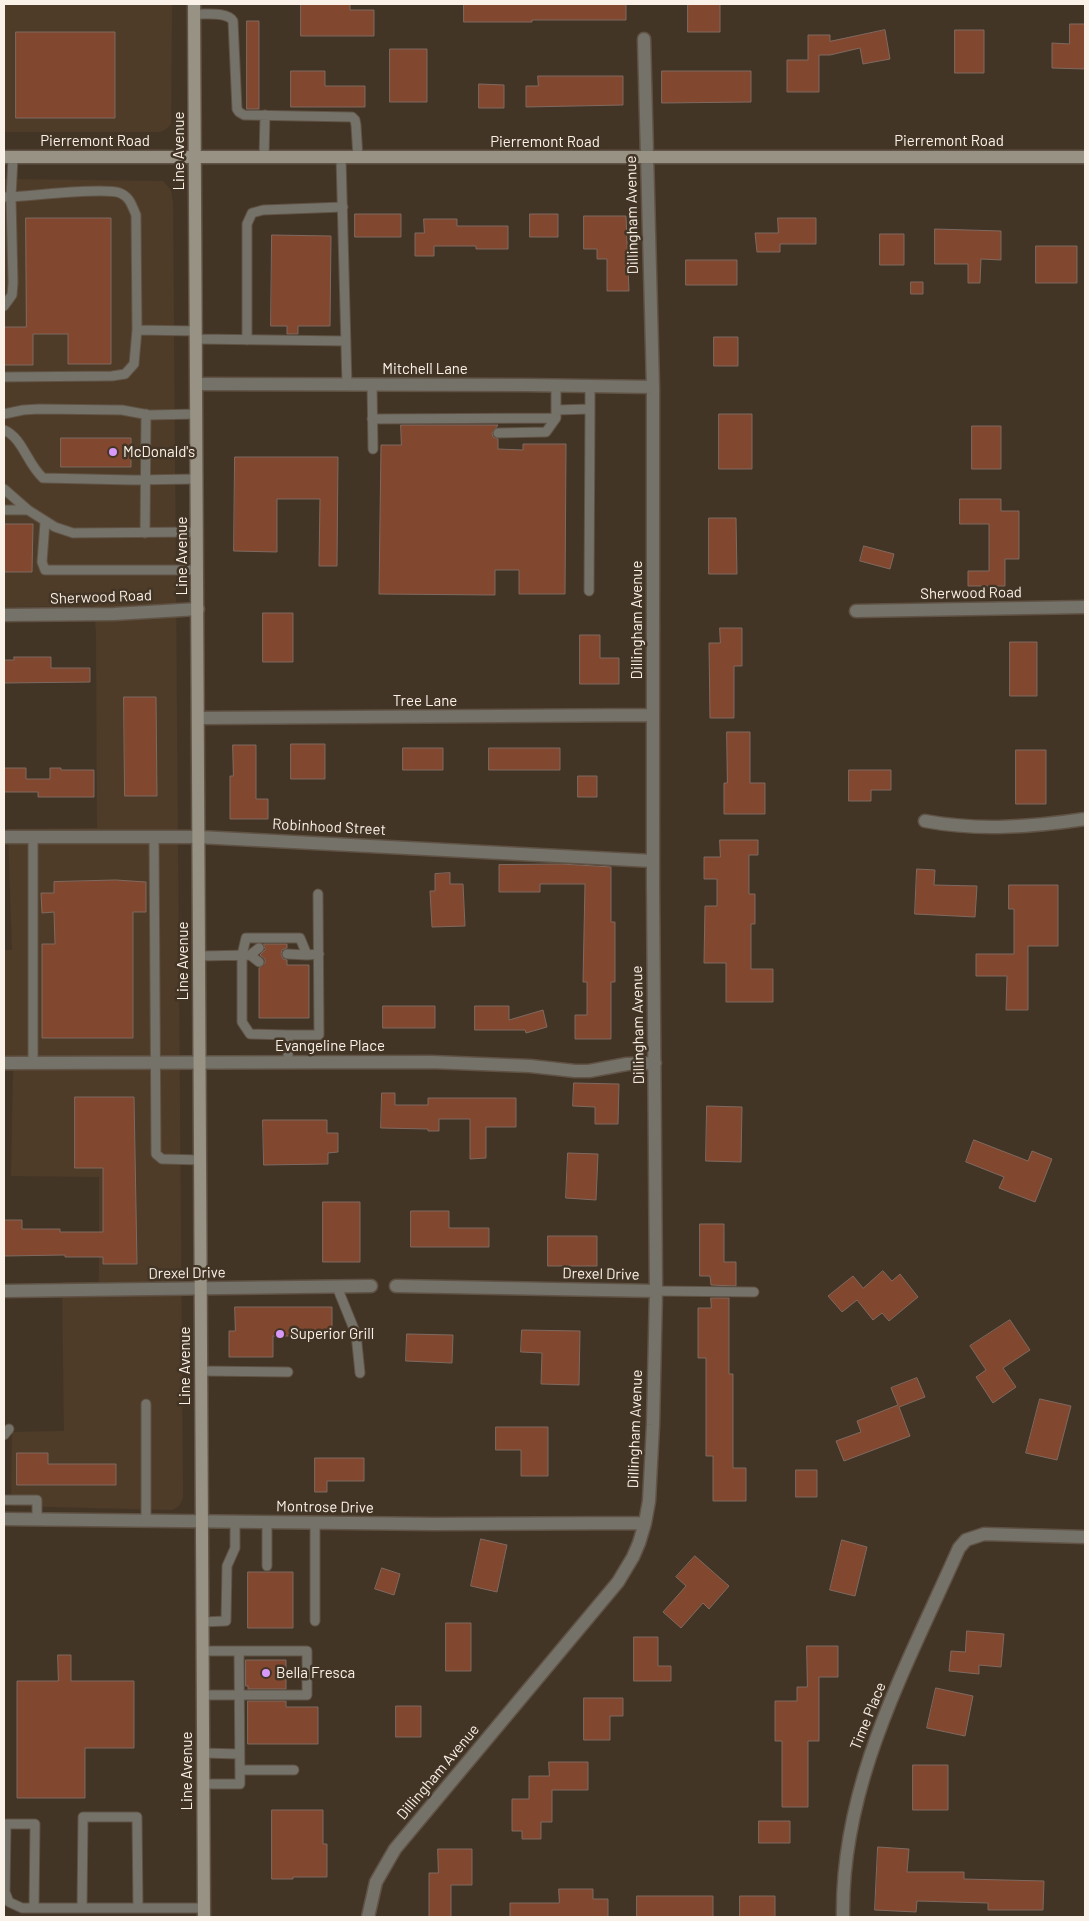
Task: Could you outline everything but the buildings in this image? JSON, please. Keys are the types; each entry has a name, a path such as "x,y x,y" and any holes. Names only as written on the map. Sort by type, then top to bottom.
{"main road":[{"name":"Line Avenue","path":"194,9 204,1913"},
{"name":"Pierremont Road","path":"8,157 1085,157"}],"street":[{"name":"Dillingham Avenue","path":"368,1917 376,1882 395,1849 618,1582 633,1557 645,1522 649,1501 656,1291 652,715 654,615 653,387 644,38"},
{"name":"Mitchell Lane","path":"197,384 653,387"},
{"name":"Sherwood Road","path":"856,611 1085,607"},
{"name":"Sherwood Road","path":"4,614 114,614 198,609"},
{"name":"Tree Lane","path":"198,718 652,715"},
{"path":"925,821 939,824 988,827 1046,825 1085,819"},
{"name":"Robinhood Street","path":"4,837 199,837 653,861"},
{"name":"Evangeline Place","path":"4,1063 479,1063 575,1072 627,1064 655,1064"},
{"name":"Drexel Drive","path":"4,1291 371,1286"},
{"name":"Drexel Drive","path":"396,1286 656,1291"},
{"name":"Montrose Drive","path":"4,1519 202,1520 315,1523 645,1522"},
{"name":"Time Place","path":"843,1917 845,1861 854,1809 868,1758 887,1710 959,1548 966,1540 984,1534 1085,1537"}],"lane":[{"path":"194,9 231,17 234,27 237,109 244,115 352,118 355,120 356,126 358,158"},
{"path":"264,158 265,116"},
{"path":"4,306 12,295 13,283 7,197 8,157"},
{"path":"342,158 347,385"},
{"path":"4,377 112,376 124,374 134,364 138,330 136,215 130,201 120,193 99,192 7,197"},
{"path":"247,340 247,224 252,213 263,210 342,207"},
{"path":"138,330 247,340 346,341"},
{"path":"372,385 373,448"},
{"path":"498,432 546,432 556,414 556,386"},
{"path":"589,591 590,386"},
{"path":"4,414 39,409 122,410 146,414 197,414"},
{"path":"372,419 482,421 590,409"},
{"path":"145,532 146,414"},
{"path":"4,430 18,440 30,463 43,478 146,480 197,478"},
{"path":"4,489 41,519 73,533 198,532"},
{"path":"4,510 28,510"},
{"path":"41,519 42,562 45,570 198,570"},
{"path":"33,837 33,1063"},
{"path":"154,837 156,1154 162,1159 201,1160"},
{"path":"304,955 300,938 246,938 254,955 242,1022 250,1034 320,1035 318,894"},
{"path":"287,954 319,954"},
{"path":"200,956 254,955"},
{"path":"288,1035 288,1062"},
{"path":"337,1287 356,1334 360,1373"},
{"path":"656,1291 754,1292"},
{"path":"202,1371 288,1372"},
{"path":"146,1404 146,1520"},
{"path":"4,1500 37,1500 38,1519"},
{"path":"202,1622 226,1621 228,1566 235,1548 235,1521"},
{"path":"267,1522 267,1566"},
{"path":"315,1523 315,1621"},
{"path":"202,1651 307,1651 307,1695 203,1695"},
{"path":"203,1784 240,1784 239,1651"},
{"path":"203,1753 239,1754"},
{"path":"240,1770 294,1770"},
{"path":"82,1908 83,1817 137,1817 138,1908"},
{"path":"34,1908 35,1824 6,1824 5,1892 9,1902 22,1908 34,1908 82,1908 138,1908 204,1913"}],"shaded area":[{"path":"4,4 172,4 171,124 160,132 4,132"},
{"path":"4,179 163,181 171,190 173,203 183,1498 179,1506 172,1510 11,1506 12,1432 64,1431 62,1282 99,1282 99,1177 11,1176 13,1071 4,1071 4,950 12,950 8,829 97,828 96,633 94,606 4,607"}],"place":[{"name":"McDonald's","path":"113,452"},
{"name":"Superior Grill","path":"280,1334"},
{"name":"Bella Fresca","path":"266,1673"}]}
